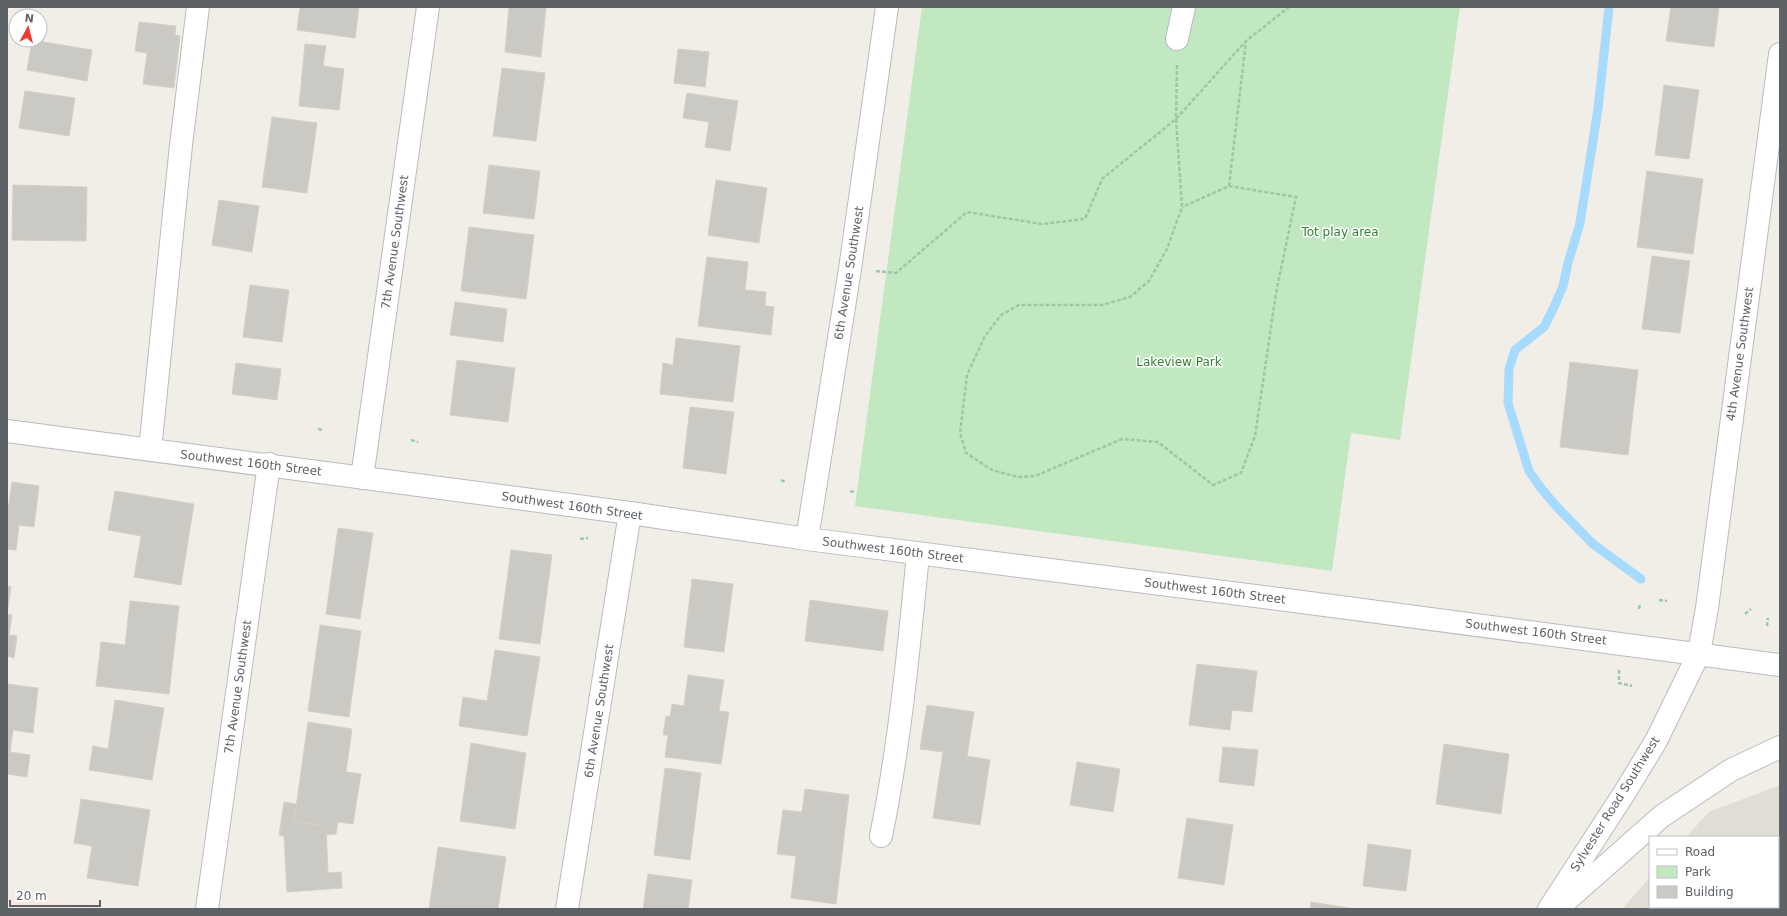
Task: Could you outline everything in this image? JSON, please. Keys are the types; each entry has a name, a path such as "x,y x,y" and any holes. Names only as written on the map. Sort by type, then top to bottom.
{"street":[{"path":"150,450 181,145 198,7"},
{"name":"7th Avenue Southwest","path":"362,478 428,7"},
{"name":"6th Avenue Southwest","path":"807,540 850,269 887,7"},
{"path":"1177,39 1184,7"},
{"name":"4th Avenue Southwest","path":"1699,654 1707,608 1780,54"},
{"name":"Southwest 160th Street","path":"7,431 270,464 362,478 630,513 807,540 1780,665"},
{"name":"7th Avenue Southwest","path":"207,909 270,464"},
{"name":"6th Avenue Southwest","path":"567,909 630,513"},
{"path":"881,836 888,800 918,554"},
{"name":"Sylvester Road Southwest","path":"1549,909 1626,792 1652,747 1690,675 1699,654"},
{"path":"1556,909 1662,816 1731,770 1780,747"}],"path":[{"path":"850,269 896,273 967,212 1042,224 1085,219 1102,179 1176,119 1246,41 1289,7"},
{"path":"1177,39 1176,119 1182,207 1167,249 1149,281 1130,297 1102,305 1019,305 1001,315 985,336 967,375 960,433 966,453 992,470 1018,477 1035,476 1122,439 1158,442 1213,485 1241,473 1255,436 1276,293 1296,197 1229,186 1182,207"},
{"path":"1229,186 1246,41"},
{"path":"318,429 324,430"},
{"path":"411,440 418,442"},
{"path":"850,492 854,491"},
{"path":"580,539 588,538"},
{"path":"1659,600 1667,601"},
{"path":"1639,609 1640,604"},
{"path":"1745,614 1751,610"},
{"path":"1767,626 1768,618"},
{"path":"1619,669 1619,683 1632,686"}],"shaded area":[{"path":"1780,785 1780,909 1622,909 1649,878 1649,908 1779,908 1779,836 1687,836 1709,812"},
{"path":"7,896 104,909 7,909"}],"green space":[{"name":"Lakeview Park","path":"922,7 1460,7 1400,440 1351,433 1332,571 855,506"}],"building":[{"path":"300,7 359,7 355,38 297,30"},
{"path":"509,7 546,7 541,57 505,52"},
{"path":"1671,7 1719,7 1714,47 1666,41"},
{"path":"139,22 176,26 175,35 180,36 174,88 143,84 147,53 135,51"},
{"path":"48,43 92,50 87,81 27,70 31,48 48,48"},
{"path":"305,44 326,46 323,66 344,69 339,110 299,106"},
{"path":"678,49 709,52 705,87 674,83"},
{"path":"502,68 545,73 536,141 493,136"},
{"path":"1664,85 1699,90 1689,159 1655,155"},
{"path":"25,91 75,98 69,136 19,128"},
{"path":"687,93 738,101 730,151 705,147 709,122 683,118"},
{"path":"272,117 317,123 307,193 262,187"},
{"path":"489,165 540,171 534,219 483,213"},
{"path":"1647,171 1703,179 1693,254 1637,247"},
{"path":"716,180 767,188 759,243 708,235"},
{"path":"13,185 87,187 86,241 12,240"},
{"path":"219,200 259,206 252,252 212,245"},
{"path":"469,227 534,235 526,299 461,291"},
{"path":"1652,256 1690,261 1680,333 1642,329"},
{"path":"707,257 748,262 745,290 766,292 765,306 774,307 771,335 698,326"},
{"path":"250,285 289,290 282,342 243,337"},
{"path":"455,302 507,309 503,342 450,335"},
{"path":"676,338 740,346 733,402 660,394 663,363 673,365"},
{"path":"457,360 515,368 508,422 450,415"},
{"path":"1570,362 1638,370 1628,455 1560,447"},
{"path":"236,363 281,369 277,400 232,394"},
{"path":"690,407 734,412 726,474 683,468"},
{"path":"12,482 39,486 34,527 19,525 16,550 7,549 7,504 9,504"},
{"path":"115,491 194,504 181,585 134,577 141,536 108,530"},
{"path":"338,528 373,533 360,619 326,614"},
{"path":"511,550 552,555 540,644 499,639"},
{"path":"692,579 733,584 724,652 684,647"},
{"path":"7,586 11,587 7,614"},
{"path":"810,600 888,611 883,651 805,641"},
{"path":"130,601 179,606 169,694 96,686 101,642 125,645"},
{"path":"7,614 12,615 9,635 17,636 14,658 7,656"},
{"path":"320,625 361,631 349,717 308,711"},
{"path":"495,650 540,657 527,736 459,726 463,697 487,701"},
{"path":"1197,664 1257,671 1252,712 1232,710 1230,730 1189,725"},
{"path":"688,675 724,680 719,711 729,712 721,764 665,757 668,735 663,735 666,716 670,717 672,704 684,706"},
{"path":"7,684 38,688 33,733 13,730 10,752 30,755 27,777 7,774"},
{"path":"115,700 164,708 152,780 89,770 93,746 108,749"},
{"path":"927,705 974,712 967,756 990,760 980,825 933,818 943,752 920,749"},
{"path":"308,722 352,729 346,772 361,774 353,824 338,822 336,834 326,835 326,826 294,822"},
{"path":"471,743 526,753 515,829 460,821"},
{"path":"1444,744 1509,754 1501,814 1436,804"},
{"path":"1223,747 1258,750 1254,786 1219,782"},
{"path":"1077,762 1120,769 1113,812 1070,805"},
{"path":"665,768 701,773 690,860 654,855"},
{"path":"805,789 849,795 836,904 791,898 796,856 777,854 783,810 802,812"},
{"path":"81,799 150,810 138,886 87,878 92,846 74,843"},
{"path":"284,802 297,804 294,822 326,826 328,873 341,872 342,888 287,892 284,836 279,835"},
{"path":"1187,818 1233,825 1224,885 1178,878"},
{"path":"1368,844 1411,850 1406,891 1363,886"},
{"path":"438,847 506,857 498,909 429,909"},
{"path":"648,874 692,880 688,909 643,909"},
{"path":"1311,902 1355,909 1310,909"}],"waterway":[{"path":"1609,7 1598,109 1580,223 1563,286 1544,327 1515,350 1509,369 1508,403 1529,471 1540,487 1556,506 1593,544 1641,579"}],"park label":[{"name":"Tot play area","path":"1340,232"}]}
